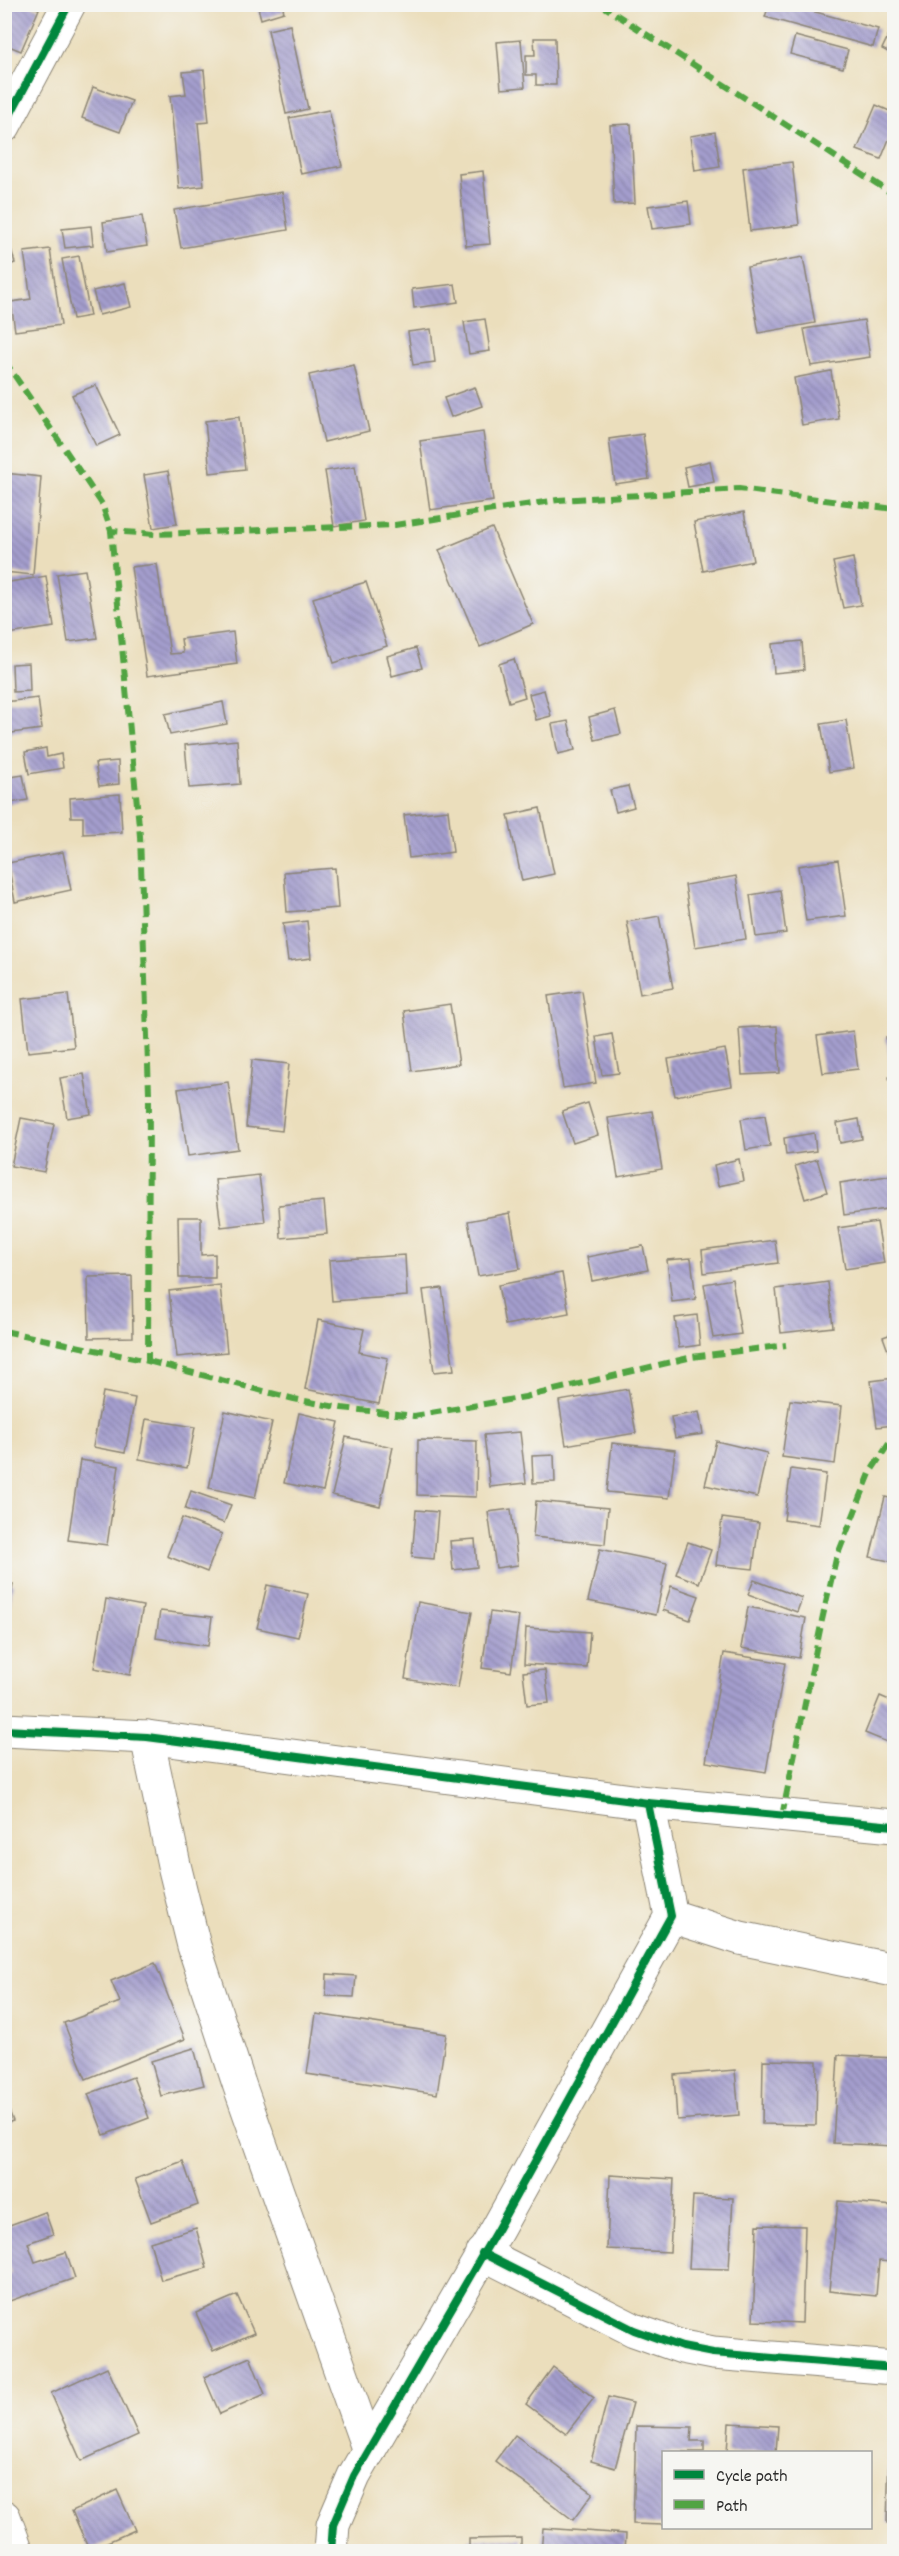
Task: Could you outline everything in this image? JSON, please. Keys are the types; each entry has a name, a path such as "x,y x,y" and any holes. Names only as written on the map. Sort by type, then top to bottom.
{"street":[{"path":"4,126 69,4"},
{"path":"4,1730 147,1737 648,1803 894,1826"},
{"path":"147,1737 194,1946 239,2084 369,2451"},
{"path":"331,2552 333,2525 354,2476 497,2229 671,1916 648,1803"},
{"path":"671,1916 740,1938 894,1970"},
{"path":"482,2253 634,2330 682,2347 713,2353 894,2368"},
{"path":"4,2517 17,2552"}],"building":[{"path":"13,4 27,4 39,9 21,51 4,44 4,26"},
{"path":"257,4 282,4 284,12 261,19"},
{"path":"769,5 790,5 878,29 873,47 765,17"},
{"path":"894,24 894,55 882,49"},
{"path":"290,25 308,109 286,114 268,30"},
{"path":"795,36 848,50 843,68 790,54"},
{"path":"534,38 555,38 556,85 536,85 536,75 526,75 526,55 535,55"},
{"path":"521,40 525,87 501,89 497,42"},
{"path":"204,70 209,122 198,123 204,186 179,189 170,96 186,94 183,72"},
{"path":"93,87 132,101 120,132 82,118"},
{"path":"876,105 894,113 894,127 881,159 857,150"},
{"path":"329,110 342,166 301,174 289,118"},
{"path":"631,124 635,203 614,204 610,125"},
{"path":"715,132 720,167 695,171 690,136"},
{"path":"792,162 799,225 750,231 743,168"},
{"path":"483,171 490,244 466,246 459,174"},
{"path":"282,192 288,230 181,248 174,210"},
{"path":"688,201 691,224 652,229 648,206"},
{"path":"142,216 147,246 107,252 103,222"},
{"path":"91,226 93,245 65,248 62,229"},
{"path":"10,245 15,263 4,267 4,246"},
{"path":"50,249 61,325 15,331 11,302 31,299 24,252"},
{"path":"79,256 90,316 73,319 62,259"},
{"path":"803,257 815,323 759,333 747,267"},
{"path":"125,283 131,307 99,315 93,291"},
{"path":"455,284 458,302 414,308 412,289"},
{"path":"485,319 490,351 469,354 464,322"},
{"path":"864,320 870,357 811,366 804,329"},
{"path":"431,329 435,362 413,365 408,332"},
{"path":"354,365 369,431 324,442 309,375"},
{"path":"831,371 839,419 802,425 794,378"},
{"path":"96,385 120,435 96,446 72,395"},
{"path":"475,387 482,406 451,417 444,398"},
{"path":"239,417 245,469 210,473 205,421"},
{"path":"483,432 493,501 430,510 420,441"},
{"path":"643,434 649,479 615,484 609,439"},
{"path":"710,461 714,482 688,487 684,467"},
{"path":"355,466 364,521 334,526 325,471"},
{"path":"168,471 177,524 153,528 144,475"},
{"path":"4,473 41,477 33,575 4,572"},
{"path":"744,512 753,561 703,571 694,522"},
{"path":"492,528 533,624 480,647 439,550"},
{"path":"853,558 861,605 843,608 833,562"},
{"path":"157,564 170,654 183,653 181,639 233,632 237,664 147,676 131,567"},
{"path":"85,570 97,638 68,642 57,574"},
{"path":"46,576 54,627 8,634 4,610 4,583"},
{"path":"366,582 387,646 334,663 313,598"},
{"path":"802,641 804,670 774,673 772,644"},
{"path":"416,648 422,668 392,676 387,656"},
{"path":"514,659 525,697 509,702 499,664"},
{"path":"29,663 30,691 13,692 12,664"},
{"path":"544,690 551,716 536,720 529,694"},
{"path":"38,698 42,729 4,734 4,702"},
{"path":"223,702 227,724 170,735 165,714"},
{"path":"615,710 621,734 595,740 589,717"},
{"path":"846,720 854,768 829,772 821,724"},
{"path":"568,721 575,750 558,754 552,724"},
{"path":"237,740 240,784 189,788 185,745"},
{"path":"46,748 47,757 61,754 63,768 29,774 25,752"},
{"path":"118,761 119,784 99,786 95,763"},
{"path":"23,775 28,800 4,804 4,778"},
{"path":"628,786 634,807 616,812 610,790"},
{"path":"120,794 122,832 83,834 83,817 71,817 70,798"},
{"path":"540,808 554,874 522,881 508,815"},
{"path":"448,810 453,852 409,858 404,815"},
{"path":"63,852 71,890 15,902 8,863"},
{"path":"838,860 846,916 806,921 798,866"},
{"path":"335,868 338,908 287,912 284,872"},
{"path":"736,876 746,939 695,947 685,885"},
{"path":"780,890 786,933 756,937 750,895"},
{"path":"659,916 673,988 640,994 627,922"},
{"path":"307,921 311,958 288,961 283,924"},
{"path":"582,991 596,1083 563,1088 548,996"},
{"path":"68,994 74,1047 28,1052 22,999"},
{"path":"450,1004 459,1064 412,1071 404,1011"},
{"path":"777,1026 780,1073 742,1075 739,1028"},
{"path":"853,1031 858,1069 823,1073 817,1036"},
{"path":"612,1034 619,1073 602,1075 596,1037"},
{"path":"894,1036 894,1067 891,1068 886,1037"},
{"path":"725,1049 732,1086 675,1096 668,1059"},
{"path":"252,1060 289,1064 282,1131 246,1127"},
{"path":"84,1074 91,1114 67,1118 60,1078"},
{"path":"894,1076 894,1099 893,1099 889,1077"},
{"path":"228,1082 238,1149 188,1156 178,1089"},
{"path":"588,1103 598,1135 573,1143 562,1111"},
{"path":"652,1111 662,1169 618,1177 608,1118"},
{"path":"765,1115 770,1146 746,1150 741,1119"},
{"path":"21,1118 54,1124 44,1172 11,1166"},
{"path":"859,1119 862,1139 840,1143 837,1123"},
{"path":"814,1133 816,1151 786,1155 784,1138"},
{"path":"739,1159 743,1181 718,1186 714,1165"},
{"path":"817,1159 827,1192 805,1199 795,1166"},
{"path":"259,1175 265,1222 221,1227 215,1180"},
{"path":"894,1175 894,1208 844,1215 840,1183"},
{"path":"324,1201 327,1234 281,1238 279,1205"},
{"path":"510,1213 520,1269 478,1276 468,1221"},
{"path":"178,1217 201,1217 201,1255 215,1254 215,1278 179,1278"},
{"path":"877,1222 884,1263 845,1269 838,1228"},
{"path":"775,1240 778,1263 704,1273 702,1250"},
{"path":"643,1246 648,1270 592,1281 587,1257"},
{"path":"405,1255 407,1296 332,1301 329,1260"},
{"path":"691,1258 696,1299 672,1302 667,1260"},
{"path":"562,1273 569,1313 505,1325 498,1285"},
{"path":"132,1276 133,1337 89,1338 88,1277"},
{"path":"732,1279 741,1334 713,1338 704,1284"},
{"path":"828,1282 833,1327 781,1333 776,1289"},
{"path":"220,1285 227,1352 177,1357 169,1291"},
{"path":"442,1288 454,1370 434,1372 423,1290"},
{"path":"697,1315 700,1345 679,1348 675,1318"},
{"path":"318,1320 364,1329 359,1352 388,1358 379,1404 305,1389"},
{"path":"894,1333 894,1367 883,1337"},
{"path":"894,1378 894,1425 877,1427 871,1381"},
{"path":"628,1389 636,1433 566,1445 559,1401"},
{"path":"103,1392 135,1398 125,1453 93,1447"},
{"path":"790,1400 842,1406 835,1464 782,1457"},
{"path":"225,1411 272,1422 255,1498 209,1488"},
{"path":"699,1412 703,1434 675,1438 671,1417"},
{"path":"299,1413 339,1422 323,1491 284,1483"},
{"path":"146,1419 195,1427 187,1468 139,1459"},
{"path":"520,1432 526,1483 490,1487 484,1435"},
{"path":"346,1437 393,1447 380,1506 332,1495"},
{"path":"418,1440 477,1441 476,1497 417,1495"},
{"path":"716,1441 767,1453 757,1497 705,1485"},
{"path":"612,1443 675,1450 669,1498 607,1492"},
{"path":"554,1455 555,1482 533,1483 532,1456"},
{"path":"80,1460 119,1466 107,1545 68,1540"},
{"path":"791,1469 826,1474 819,1525 784,1520"},
{"path":"191,1491 231,1505 224,1523 185,1509"},
{"path":"885,1497 894,1499 894,1562 870,1557"},
{"path":"536,1501 608,1508 605,1544 533,1537"},
{"path":"511,1509 518,1565 496,1568 488,1512"},
{"path":"416,1510 438,1512 434,1559 412,1557"},
{"path":"182,1518 222,1534 207,1572 167,1556"},
{"path":"722,1518 759,1523 753,1569 716,1565"},
{"path":"475,1539 477,1567 453,1570 450,1541"},
{"path":"688,1542 711,1550 699,1583 676,1574"},
{"path":"600,1549 667,1563 656,1615 588,1601"},
{"path":"754,1580 802,1598 797,1612 748,1594"},
{"path":"4,1583 13,1584 6,1634 4,1634"},
{"path":"267,1585 308,1594 298,1637 257,1628"},
{"path":"671,1586 699,1596 690,1620 663,1610"},
{"path":"106,1599 143,1606 130,1675 94,1668"},
{"path":"418,1602 472,1612 458,1688 405,1679"},
{"path":"748,1607 806,1618 799,1658 741,1648"},
{"path":"160,1611 212,1617 208,1646 156,1638"},
{"path":"490,1612 519,1616 511,1672 482,1668"},
{"path":"526,1628 590,1632 587,1668 524,1664"},
{"path":"724,1653 785,1663 766,1772 706,1762"},
{"path":"545,1670 549,1703 527,1705 523,1672"},
{"path":"880,1696 894,1702 894,1745 865,1733"},
{"path":"155,1963 185,2039 86,2079 64,2023 120,2002 111,1981"},
{"path":"327,1974 356,1976 354,1997 326,1996"},
{"path":"316,2014 446,2034 437,2094 307,2074"},
{"path":"194,2048 204,2085 161,2096 151,2061"},
{"path":"838,2055 894,2058 894,2146 833,2143"},
{"path":"763,2060 817,2061 816,2125 762,2124"},
{"path":"735,2070 739,2115 677,2120 674,2075"},
{"path":"133,2077 149,2118 104,2135 88,2094"},
{"path":"4,2097 13,2121 4,2124"},
{"path":"183,2161 198,2205 151,2222 135,2179"},
{"path":"610,2175 674,2179 670,2252 607,2249"},
{"path":"693,2196 733,2198 729,2269 689,2268"},
{"path":"838,2201 894,2206 892,2262 879,2261 876,2296 829,2291"},
{"path":"45,2212 53,2234 28,2243 35,2262 66,2252 75,2278 4,2303 4,2275 11,2273 4,2253 4,2227"},
{"path":"757,2225 805,2226 802,2323 753,2321"},
{"path":"196,2228 207,2268 161,2280 150,2242"},
{"path":"237,2295 254,2333 213,2351 196,2313"},
{"path":"250,2357 265,2394 220,2414 204,2377"},
{"path":"107,2367 138,2435 81,2461 51,2393"},
{"path":"553,2367 594,2398 566,2434 526,2404"},
{"path":"608,2397 633,2403 615,2468 591,2461"},
{"path":"729,2423 778,2426 776,2451 727,2451"},
{"path":"636,2426 692,2427 691,2441 704,2441 704,2451 662,2451 662,2525 633,2524"},
{"path":"515,2435 593,2493 573,2520 495,2461"},
{"path":"889,2455 894,2456 894,2523 887,2523"},
{"path":"117,2490 135,2530 89,2550 72,2511"},
{"path":"543,2528 626,2534 625,2552 541,2552"},
{"path":"521,2538 521,2552 469,2552 469,2539"}],"marked path":[{"path":"600,4 894,195"},
{"path":"4,360 102,504 111,531 156,534 395,525 558,500 739,489 894,509"},
{"path":"4,1331 148,1361 149,1093 140,836 111,531"},
{"path":"148,1361 294,1399 342,1408 414,1416 525,1397 692,1357 786,1345"},
{"path":"782,1816 836,1559 871,1471 894,1436"}],"cycle path":[{"path":"4,126 69,4"},
{"path":"4,1730 147,1737 648,1803 894,1826"},
{"path":"331,2552 333,2525 354,2476 497,2230 671,1916 648,1803"},
{"path":"482,2253 634,2330 682,2347 713,2353 894,2368"}]}
